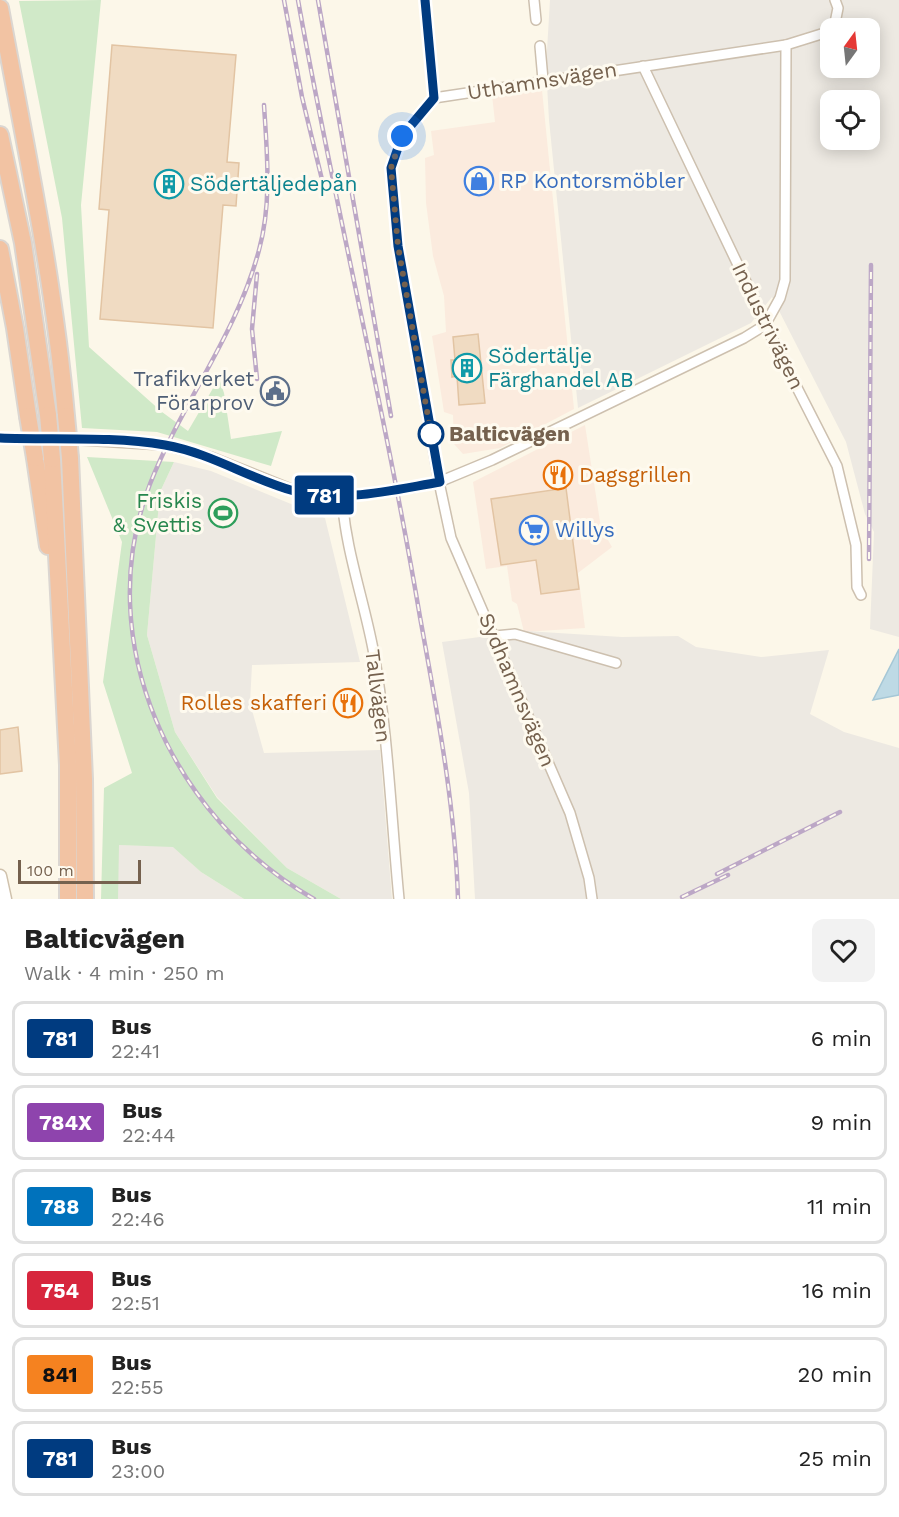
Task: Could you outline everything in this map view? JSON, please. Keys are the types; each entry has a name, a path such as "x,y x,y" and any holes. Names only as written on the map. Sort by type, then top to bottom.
{"highway":[{"path":"2,5 4,29 45,245 58,330 70,459 84,778 85,899"},
{"path":"0,135 23,243 48,415 52,459 68,765 68,899"},
{"path":"0,249 62,626"},
{"path":"0,306 22,379"}],"main road":[{"path":"0,876 5,899"}],"street":[{"path":"425,0 434,98 402,136 391,168 398,246 440,482"},
{"path":"534,0 536,20"},
{"name":"Uthamnsvägen","path":"434,98 786,45 820,34"},
{"path":"410,488 440,482 570,424 765,325 780,298 785,280 786,45"},
{"path":"540,46 543,80"},
{"name":"Industrivägen","path":"643,66 765,325 837,466 856,545 857,587 861,595"},
{"path":"0,438 112,440 163,445 211,457 296,491 342,496 369,494"},
{"name":"Sydhamnsvägen","path":"440,482 451,538 570,813 589,878 592,899"},
{"name":"Tallvägen","path":"342,496 346,537 373,649 381,704 399,899"},
{"path":"495,636 515,634 616,663"}],"shaded area":[{"path":"550,0 899,0 899,637 870,629 874,532 865,514 846,442 772,297 751,323 578,408 549,120 546,67"},
{"path":"542,90 574,409 500,448 463,454 454,444 453,415 444,412 432,336 446,332 444,296 433,256 426,203 425,158 434,155 431,131 495,122 492,95"},
{"path":"585,425 601,528 612,547 578,573 585,628 524,632 517,604 512,601 507,566 486,569 473,482"},
{"path":"174,462 211,471 325,518 360,662 252,665 250,703 264,753 380,750 392,899 341,899 287,868 217,797 175,732 147,635 160,492"},
{"path":"526,631 622,637 678,636 696,647 761,657 829,650 810,714 844,732 899,748 899,899 475,899 469,793 442,642"},
{"path":"118,845 173,846 201,872 244,899 118,899"}],"green space":[{"path":"101,0 81,205 89,347 162,412 188,431 219,378 224,393 231,439 282,431 271,466 157,432 82,428 62,218 19,1"},
{"path":"87,457 174,462 160,492 147,635 175,732 217,798 287,868 341,899 244,899 201,872 173,847 119,845 118,899 101,899 104,788 132,773 103,682 122,542"}],"water":[{"path":"899,649 899,695 873,700"}],"building":[{"name":"Södertäljedepån","path":"112,45 236,55 227,162 239,163 236,206 223,205 213,328 100,319 109,210 99,209"},
{"name":"Södertälje Färghandel AB","path":"478,334 485,403 459,405 457,376 452,377 451,360 455,360 453,337"},
{"name":"Willys","path":"566,488 579,589 541,594 536,560 501,565 491,499"},
{"path":"18,727 22,771 0,774 0,730"}],"tunnel":[{"path":"369,494 410,488"}],"railway":[{"path":"284,0 302,97 325,192"},
{"path":"298,0 391,462 433,687 449,793 458,899"},
{"path":"318,0 391,416"},
{"path":"264,105 267,196 259,250 237,311 177,425 150,484 134,544 130,604 138,664 156,721 184,774 220,823 264,865 314,899"},
{"path":"869,559 871,265"},
{"path":"257,274 252,329 257,379"},
{"path":"717,874 840,812"},
{"path":"682,897 728,875"}],"bus line":[{"name":"781","path":"0,438 112,440 163,445 211,457 274,484 296,491 317,494 339,496 369,494 440,482 398,246 391,168 402,136 434,98 425,0"}],"place":[{"name":"RP Kontorsmöbler","path":"479,181"},
{"name":"Södertäljedepån","path":"169,184"},
{"name":"Södertälje Färghandel AB","path":"467,368"},
{"name":"Trafikverket Förarprov","path":"275,391"},
{"name":"Balticvägen","path":"431,434"},
{"name":"Dagsgrillen","path":"558,475"},
{"name":"Friskis & Svettis","path":"223,513"},
{"name":"Willys","path":"534,530"},
{"name":"Rolles skafferi","path":"348,703"}],"route":[{"path":"402,136 391,168 398,246 431,434"}]}
